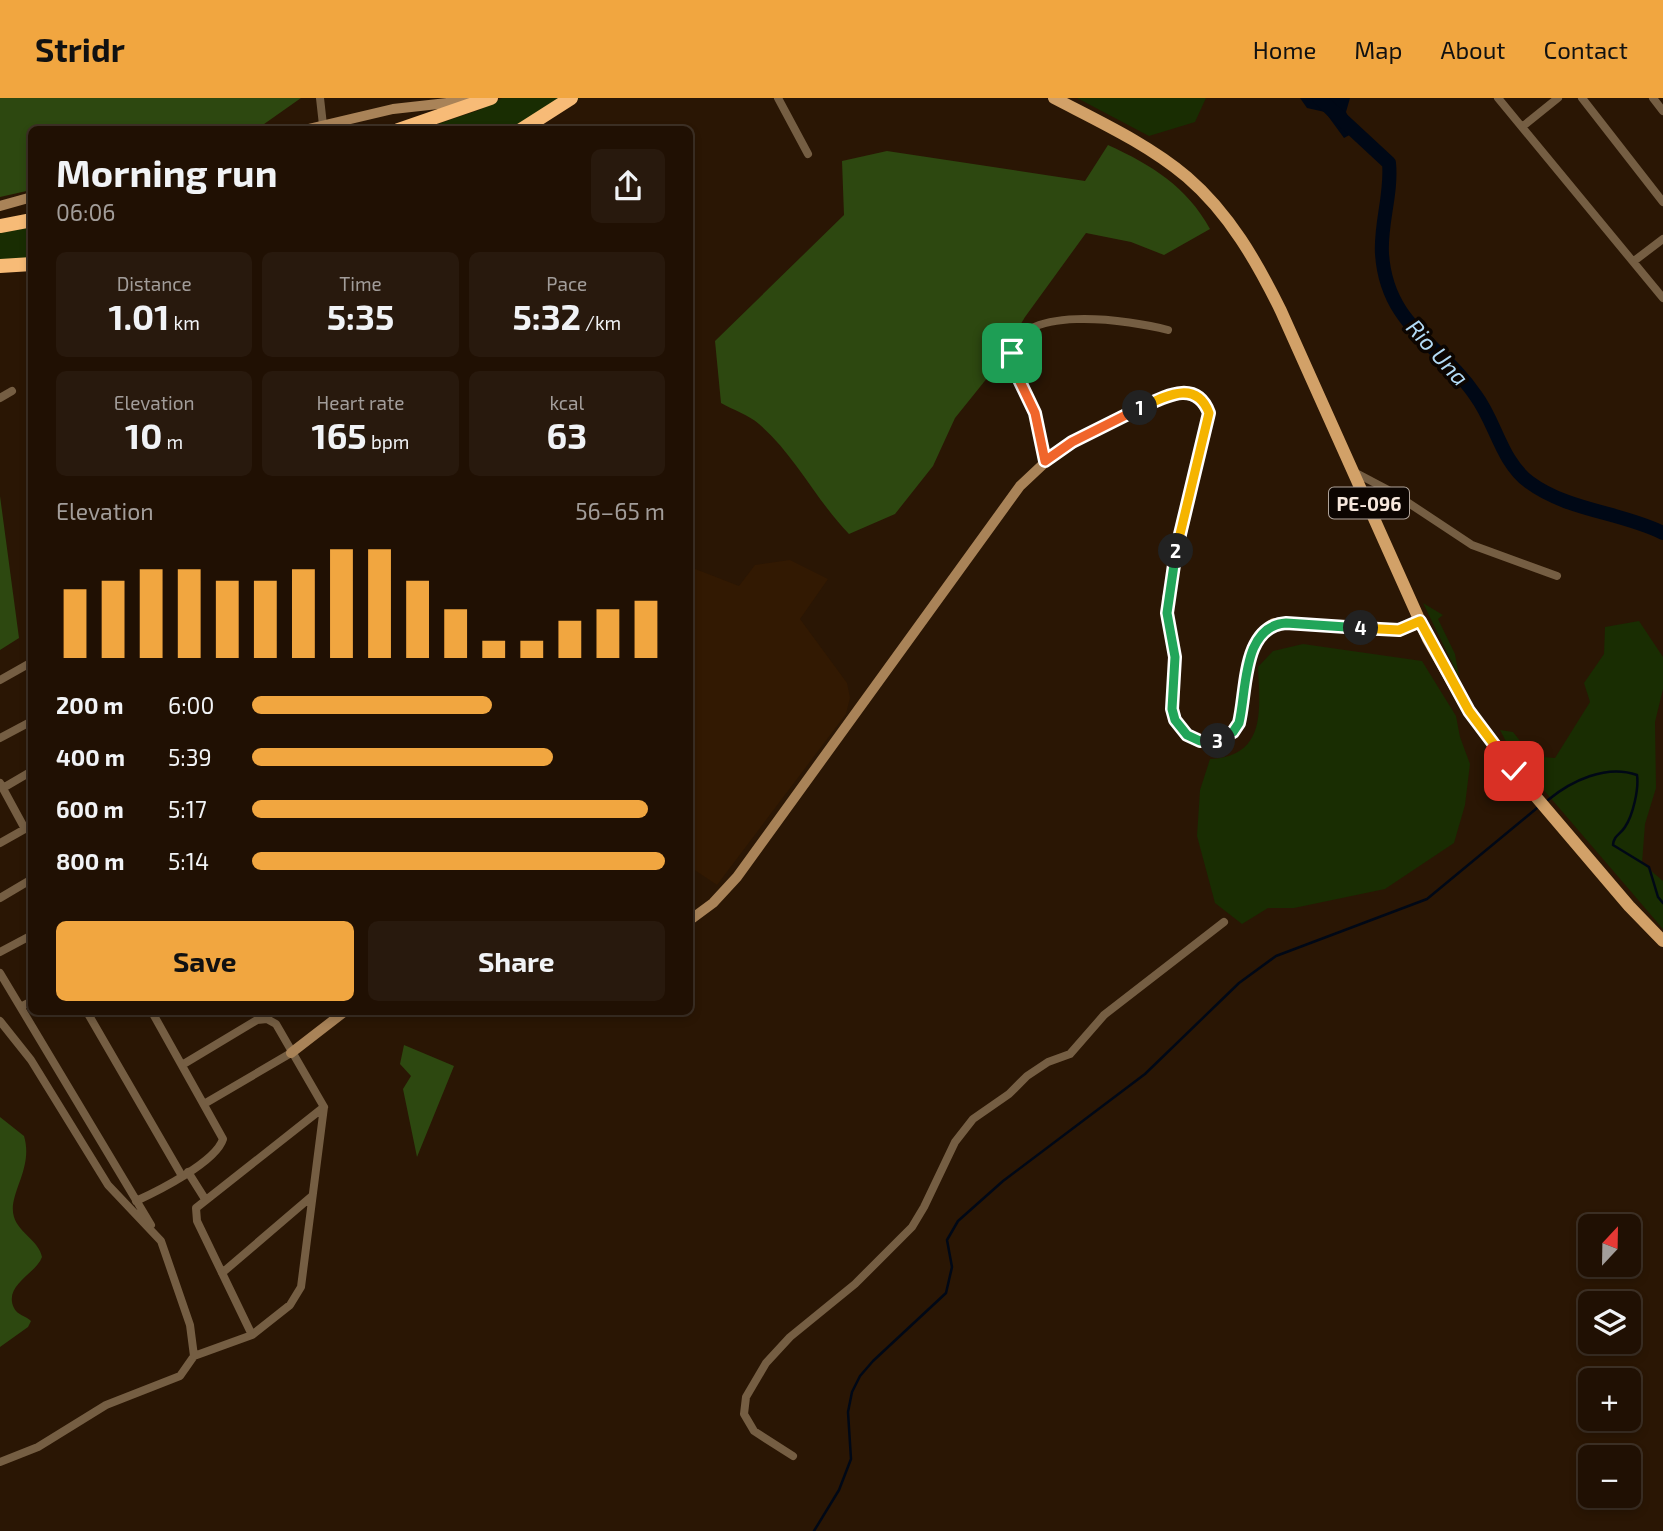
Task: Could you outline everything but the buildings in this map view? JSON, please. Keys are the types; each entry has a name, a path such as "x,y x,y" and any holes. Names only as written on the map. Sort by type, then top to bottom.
{"highway":[{"path":"410,126 491,98"},
{"path":"527,126 571,98"},
{"path":"0,226 28,221"},
{"path":"0,266 28,264"}],"main road":[{"name":"PE-096","path":"1054,98 1169,164 1209,198 1231,225 1261,269 1356,473 1420,621 1469,711 1494,746 1629,906 1663,941"}],"street":[{"path":"320,98 323,125"},
{"path":"319,126 393,109 491,98"},
{"path":"778,98 808,155"},
{"path":"1498,98 1663,298"},
{"path":"1522,127 1558,98"},
{"path":"1582,98 1663,202"},
{"path":"1653,98 1663,111"},
{"path":"0,205 28,198"},
{"path":"1634,261 1663,239"},
{"path":"1045,461 1035,413 1013,367 1012,353 1017,340 1034,327 1063,321 1116,320 1168,330"},
{"path":"0,398 12,391"},
{"path":"693,918 713,903 731,884 1012,496 1045,461 1072,442 1177,392 1196,395 1207,407 1209,425 1178,541 1167,613 1175,657 1172,709 1175,720 1187,735 1210,743 1224,739 1239,723 1255,642 1269,626 1286,623 1390,631 1407,628 1420,621"},
{"path":"1356,473 1392,492 1472,545 1557,576"},
{"path":"0,680 28,664"},
{"path":"0,738 28,723"},
{"path":"0,843 28,827 1,785 28,773"},
{"path":"0,898 28,881"},
{"path":"793,1456 754,1431 744,1414 746,1397 766,1363 790,1337 855,1284 912,1227 925,1207 955,1142 973,1119 1009,1094 1027,1076 1048,1062 1070,1054 1104,1015 1224,922"},
{"path":"0,952 28,937"},
{"path":"0,973 22,1006 168,1258 190,1325 194,1356"},
{"path":"22,1006 28,1003"},
{"path":"89,1015 185,1174 205,1199"},
{"path":"136,1200 167,1188 222,1143 204,1104 154,1015"},
{"path":"204,1104 292,1053 340,1015"},
{"path":"0,1462 38,1447 106,1405 180,1376 194,1356 251,1335 279,1316 301,1287 324,1107 276,1024 263,1018 182,1065"},
{"path":"0,1021 31,1059 108,1185 154,1231"},
{"path":"251,1335 196,1214 205,1199 324,1107"},
{"path":"222,1273 312,1196"}],"shaded area":[{"path":"1300,98 1350,98 1346,112 1355,132 1344,138 1325,112 1307,108"},
{"path":"790,560 828,579 800,619 847,683 850,698 846,714 717,885 693,869 693,568 739,586 755,565"}],"green space":[{"path":"0,98 301,98 261,126 28,126 28,191 0,197"},
{"path":"502,98 580,98 538,126 432,126 479,110"},
{"path":"1077,98 1206,98 1195,122 1149,136"},
{"path":"1108,145 1154,169 1167,179 1191,201 1210,229 1164,255 1131,242 1086,233 1025,317 992,372 955,418 933,466 895,514 849,534 772,436 746,415 721,403 715,341 844,215 842,161 887,151 1085,181"},
{"path":"28,228 28,270 0,272 0,233"},
{"path":"0,496 19,638 0,650"},
{"path":"1423,603 1443,615 1438,619 1455,654 1459,677"},
{"path":"1639,621 1663,657 1663,689 1655,722 1656,788 1645,824 1642,863 1663,881 1663,929 1512,753 1500,730 1513,732 1532,756 1555,758 1590,702 1584,683 1604,654 1605,627"},
{"path":"1303,644 1422,661 1456,716 1470,764 1465,805 1454,843 1385,889 1294,908 1268,908 1242,924 1215,903 1197,836 1200,790 1210,759 1228,756 1241,750 1256,728 1258,667 1273,651"},
{"path":"404,1045 454,1066 417,1157 403,1089 411,1076 400,1064"},
{"path":"0,1117 24,1136 26,1159 14,1200 14,1217 20,1228 37,1246 42,1257 13,1293 15,1310 31,1321 28,1327 0,1347"}],"waterway":[{"name":"Rio Una","path":"1319,98 1389,163 1382,254 1386,279 1394,299 1404,317 1476,396 1512,463 1529,482 1544,492 1663,533"},
{"path":"1548,800 1590,776 1613,772 1637,775 1631,816 1613,845 1649,867 1658,897 1663,903"},
{"path":"814,1531 839,1490 851,1459 848,1412 852,1392 860,1376 873,1361 946,1293 952,1267 947,1240 958,1221 1003,1181 1145,1074 1239,983 1276,956 1427,899 1537,808"}],"route":[{"path":"1012,353 1013,367 1035,413 1045,461 1072,442 1177,392 1186,391 1196,395 1207,407 1209,425 1178,541 1167,599 1175,657 1172,709 1180,729 1187,735 1210,743 1224,739 1233,732 1239,723 1255,642 1269,626 1286,623 1390,631 1407,628 1420,621 1469,711 1514,771"}]}
